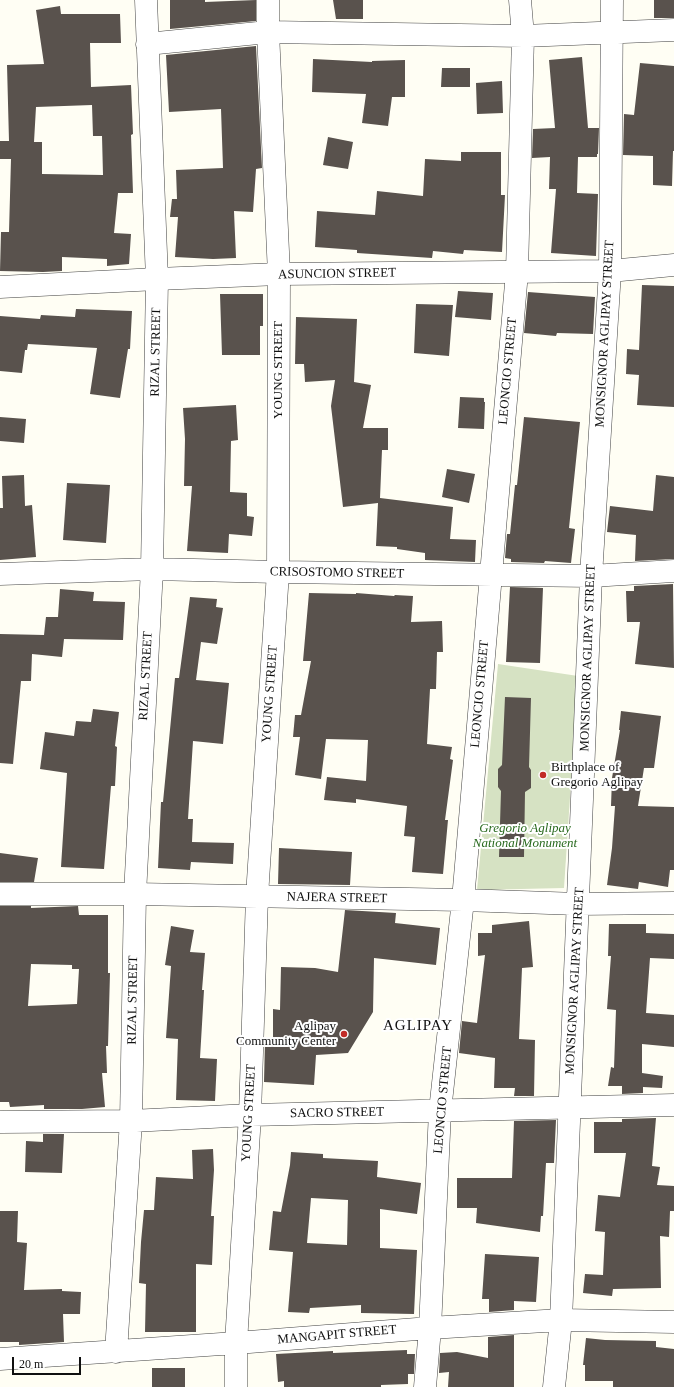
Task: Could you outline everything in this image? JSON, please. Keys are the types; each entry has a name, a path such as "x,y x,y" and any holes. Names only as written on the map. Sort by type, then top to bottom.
{"street":[{"name":"RIZAL STREET","path":"116,1352 131,1121 135,894 152,569 157,278 146,0"},
{"name":"YOUNG STREET","path":"236,1387 236,1343 250,1115 257,896 278,572 279,274 268,32 268,0"},
{"name":"LEONCIO STREET","path":"425,1387 430,1328 440,1111 463,900 517,272 523,36 520,0"},
{"name":"MONSIGNOR AGLIPAY STREET","path":"554,1387 561,1320 591,576 610,271 613,32 612,0"},
{"path":"147,44 268,32 523,36 674,30"},
{"name":"ASUNCION STREET","path":"0,287 157,278 279,274 610,271 674,265"},
{"name":"CRISOSTOMO STREET","path":"0,574 152,569 591,576 674,571"},
{"name":"NAJERA STREET","path":"0,894 257,896 578,904 674,903"},
{"name":"SACRO STREET","path":"0,1122 131,1121 250,1115 674,1105"},
{"name":"MANGAPIT STREET","path":"0,1359 561,1320 674,1322"}],"green space":[{"name":"Gregorio Aglipay National Monument","path":"498,664 578,676 564,888 477,890"}],"building":[{"path":"170,0 205,0 205,2 256,0 256,21 170,29"},
{"path":"333,0 363,0 363,19 336,19"},
{"path":"654,0 674,0 674,18 654,18"},
{"path":"60,6 61,14 120,14 121,43 90,43 91,87 131,85 133,193 118,193 114,233 131,234 129,264 107,266 107,259 62,257 62,271 0,271 1,232 9,232 11,159 0,159 0,141 9,141 7,65 44,64 36,10","holes":["92,105 93,136 102,136 103,175 42,174 42,142 34,142 36,107"]},
{"path":"256,46 262,168 256,169 253,212 234,211 236,258 213,259 175,257 178,217 170,217 172,199 177,199 176,170 223,168 221,109 169,112 166,55"},
{"path":"582,57 588,128 599,128 597,157 578,157 577,193 598,194 596,256 551,253 556,189 549,189 550,157 532,158 533,129 555,128 549,60"},
{"path":"313,59 372,62 405,60 405,97 392,97 388,126 362,123 366,94 312,92"},
{"path":"640,63 674,66 674,151 672,186 653,185 653,156 623,155 624,114 634,115"},
{"path":"442,68 470,68 470,87 441,87"},
{"path":"502,81 503,113 477,114 476,83"},
{"path":"328,137 353,142 348,169 323,165"},
{"path":"461,152 501,152 501,195 505,195 502,252 464,250 463,254 433,251 432,258 357,253 357,250 315,247 317,211 375,215 377,191 423,196 425,159 461,161"},
{"path":"642,285 674,286 674,407 637,405 639,375 626,374 627,349 639,350"},
{"path":"458,291 493,293 491,320 455,317"},
{"path":"528,292 595,297 593,334 557,333 556,336 524,333"},
{"path":"220,294 263,294 263,326 260,326 260,355 222,355"},
{"path":"416,304 453,305 449,356 414,353"},
{"path":"76,309 132,311 130,349 128,349 120,398 90,394 97,348 28,344 27,350 25,350 22,373 0,371 0,316 40,319 41,315 75,317"},
{"path":"296,317 357,319 354,382 371,385 363,428 388,428 388,450 382,450 380,498 453,507 450,539 476,540 475,562 425,560 425,553 397,549 397,547 376,546 378,503 343,507 331,406 335,380 305,382 304,364 295,364"},
{"path":"460,397 484,398 484,429 458,428"},
{"path":"236,405 238,440 231,441 230,492 247,493 247,516 254,517 252,536 229,534 228,553 187,551 192,486 184,486 185,439 183,408"},
{"path":"0,417 26,419 24,443 0,441"},
{"path":"524,417 580,422 569,528 575,529 571,563 545,561 544,563 511,562 511,559 505,558 507,534 510,534 515,485 517,485"},
{"path":"447,469 475,474 469,503 442,497"},
{"path":"24,475 25,506 32,505 36,557 0,560 0,508 3,508 2,476"},
{"path":"656,475 674,477 674,559 635,561 636,535 607,532 610,506 653,511"},
{"path":"67,483 110,485 106,543 63,540"},
{"path":"673,584 674,668 635,664 640,622 627,622 626,591 634,591 634,586"},
{"path":"510,587 543,588 540,663 506,662"},
{"path":"60,589 94,592 93,601 125,602 123,640 64,639 62,657 32,654 31,681 21,681 13,764 0,763 0,634 44,635 46,617 58,617"},
{"path":"309,593 356,593 413,596 411,622 442,621 443,652 437,652 436,689 430,689 427,744 452,747 450,759 453,760 445,820 448,820 443,874 412,872 415,837 404,836 407,806 356,799 356,803 324,800 327,777 366,781 368,740 326,739 321,779 295,775 300,737 293,737 295,715 301,715 311,661 303,661"},
{"path":"190,597 217,599 216,607 223,608 217,644 201,642 196,680 229,683 223,744 193,741 188,819 193,819 192,842 234,843 233,864 191,862 190,870 158,868 161,802 163,802 175,678 179,678"},
{"path":"505,697 531,698 529,767 531,770 531,788 525,792 524,857 499,857 501,791 498,787 498,769 502,765"},
{"path":"93,709 119,712 115,746 117,747 115,786 111,786 104,869 61,867 67,773 40,769 45,732 74,736 76,721 91,722"},
{"path":"621,711 661,716 654,768 644,768 638,806 674,807 674,870 670,870 668,887 639,882 638,889 607,885 612,848 615,806 611,806 612,778 620,730"},
{"path":"279,848 352,852 350,885 278,884"},
{"path":"0,853 38,858 34,882 0,882"},
{"path":"0,906 31,906 31,908 78,906 79,915 108,915 108,973 110,973 108,1046 106,1046 107,1073 102,1073 105,1107 82,1109 44,1109 44,1105 10,1107 9,1102 0,1102","holes":["31,964 72,965 72,969 79,969 77,1004 28,1006"]},
{"path":"345,910 396,913 395,923 440,928 436,965 374,958 373,1012 348,1053 316,1055 314,1085 264,1082 265,1040 273,1041 273,1009 280,1010 281,967 315,968 338,972"},
{"path":"529,921 533,967 522,968 519,1039 535,1040 534,1096 514,1096 515,1088 494,1088 495,1058 459,1053 462,1021 477,1023 485,955 478,956 478,933 492,933 492,925"},
{"path":"609,924 646,924 646,933 674,934 674,959 650,958 646,1013 674,1015 674,1047 642,1044 642,1073 663,1076 662,1088 643,1087 643,1093 622,1094 622,1086 608,1086 611,1067 614,1068 616,1010 607,1009 611,956 608,956"},
{"path":"171,926 194,930 190,952 205,953 202,990 204,990 200,1058 217,1059 215,1101 176,1100 178,1039 166,1038 171,966 165,965"},
{"path":"656,1118 652,1166 660,1167 657,1185 674,1186 674,1211 670,1211 669,1237 660,1236 661,1288 613,1289 612,1296 583,1293 585,1274 603,1275 605,1232 595,1231 598,1195 620,1197 626,1153 594,1153 594,1122 622,1122 622,1119"},
{"path":"556,1120 554,1163 546,1163 543,1216 541,1216 540,1232 476,1223 477,1208 457,1208 457,1178 512,1178 514,1121"},
{"path":"43,1134 64,1134 62,1173 25,1172 26,1141 43,1142"},
{"path":"213,1149 214,1170 211,1216 214,1216 212,1265 196,1264 196,1332 145,1332 146,1284 139,1283 141,1242 144,1210 154,1210 156,1177 193,1179 192,1150"},
{"path":"291,1152 323,1154 323,1158 378,1161 377,1177 421,1183 417,1214 380,1209 380,1248 417,1250 414,1314 361,1313 361,1305 310,1308 309,1313 288,1312 293,1252 269,1250 273,1211 281,1212","holes":["311,1198 348,1200 347,1245 307,1243"]},
{"path":"0,1211 18,1211 17,1242 27,1243 24,1290 62,1289 62,1291 81,1292 80,1314 63,1314 64,1342 19,1345 19,1342 0,1342"},
{"path":"485,1254 539,1257 536,1302 514,1301 514,1310 489,1312 489,1299 482,1299"},
{"path":"514,1335 514,1387 448,1387 449,1372 439,1373 440,1353 457,1352 488,1358 488,1337"},
{"path":"586,1338 656,1341 656,1347 674,1349 674,1387 613,1387 613,1381 585,1381 585,1365 583,1365"},
{"path":"407,1350 407,1354 415,1354 414,1374 408,1374 408,1384 381,1385 381,1387 284,1387 284,1381 278,1382 276,1354 333,1351 333,1353"},
{"path":"152,1368 185,1368 185,1387 152,1387"}],"place":[{"name":"Birthplace of Gregorio Aglipay","path":"543,775"},
{"name":"Aglipay Community Center","path":"344,1034"}],"district":[{"name":"AGLIPAY","path":"418,1026"}]}
